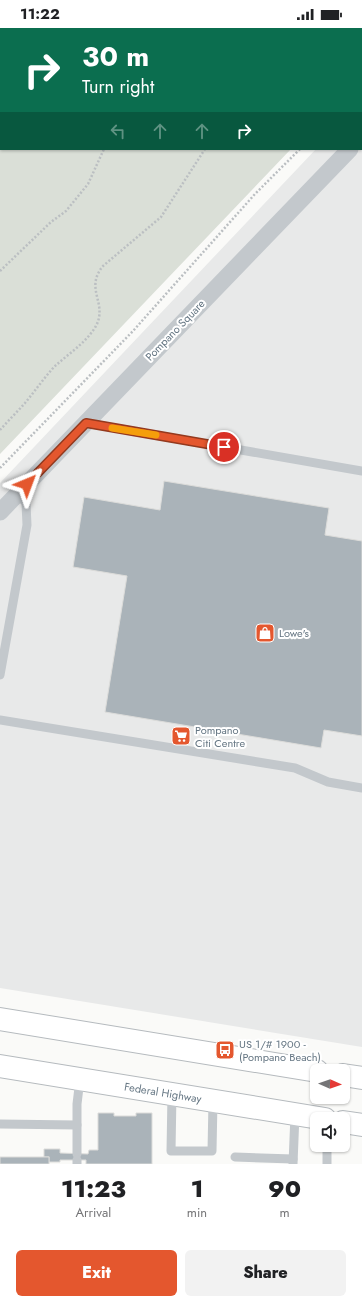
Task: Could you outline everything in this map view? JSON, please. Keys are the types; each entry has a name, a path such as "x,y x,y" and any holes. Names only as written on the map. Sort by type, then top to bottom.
{"main road":[{"path":"0,1019 310,1070"},
{"name":"Federal Highway","path":"0,1066 310,1116"},
{"path":"350,1076 362,1078"},
{"path":"350,1123 362,1125"}],"street":[{"name":"Pompano Square","path":"0,512 349,150"}],"lane":[{"path":"86,423 362,471"},
{"path":"0,676 27,525 26,503 18,494"},
{"path":"0,720 295,768 328,782 362,788"},
{"path":"77,1159 77,1104 80,1079"},
{"path":"172,1094 171,1151 212,1151 213,1101"},
{"path":"235,1157 293,1162 295,1114"},
{"path":"0,1124 77,1125"},
{"path":"327,1164 328,1152"}],"path":[{"path":"0,271 51,222 66,211 88,184 104,150"},
{"path":"0,430 24,404 53,368 82,342 96,326 100,313 94,284 97,273 103,266 161,217 204,150"},
{"path":"0,468 132,332 256,194 299,150"}],"shaded area":[{"path":"0,150 290,150 0,454"},
{"name":"Pompano Citi Centre","path":"315,150 362,150 362,1047 0,988 0,483"}],"building":[{"path":"164,481 329,508 325,535 362,541 362,736 324,730 321,748 105,712 127,576 73,567 84,497 160,510"},
{"path":"98,1113 114,1113 114,1116 136,1116 136,1113 152,1113 152,1164 86,1164 86,1160 60,1160 60,1162 49,1162 49,1157 44,1157 44,1149 60,1149 60,1153 88,1154 89,1150 98,1150"},
{"path":"0,1157 49,1157 49,1164 0,1164"}],"slow traffic":[{"path":"112,428 156,435"}],"place":[{"name":"Lowe's","path":"265,633"},
{"name":"Pompano Citi Centre","path":"181,736"},
{"name":"US 1/# 1900 - (Pompano Beach)","path":"225,1050"}],"route":[{"path":"27,484 86,423 224,447"}]}
